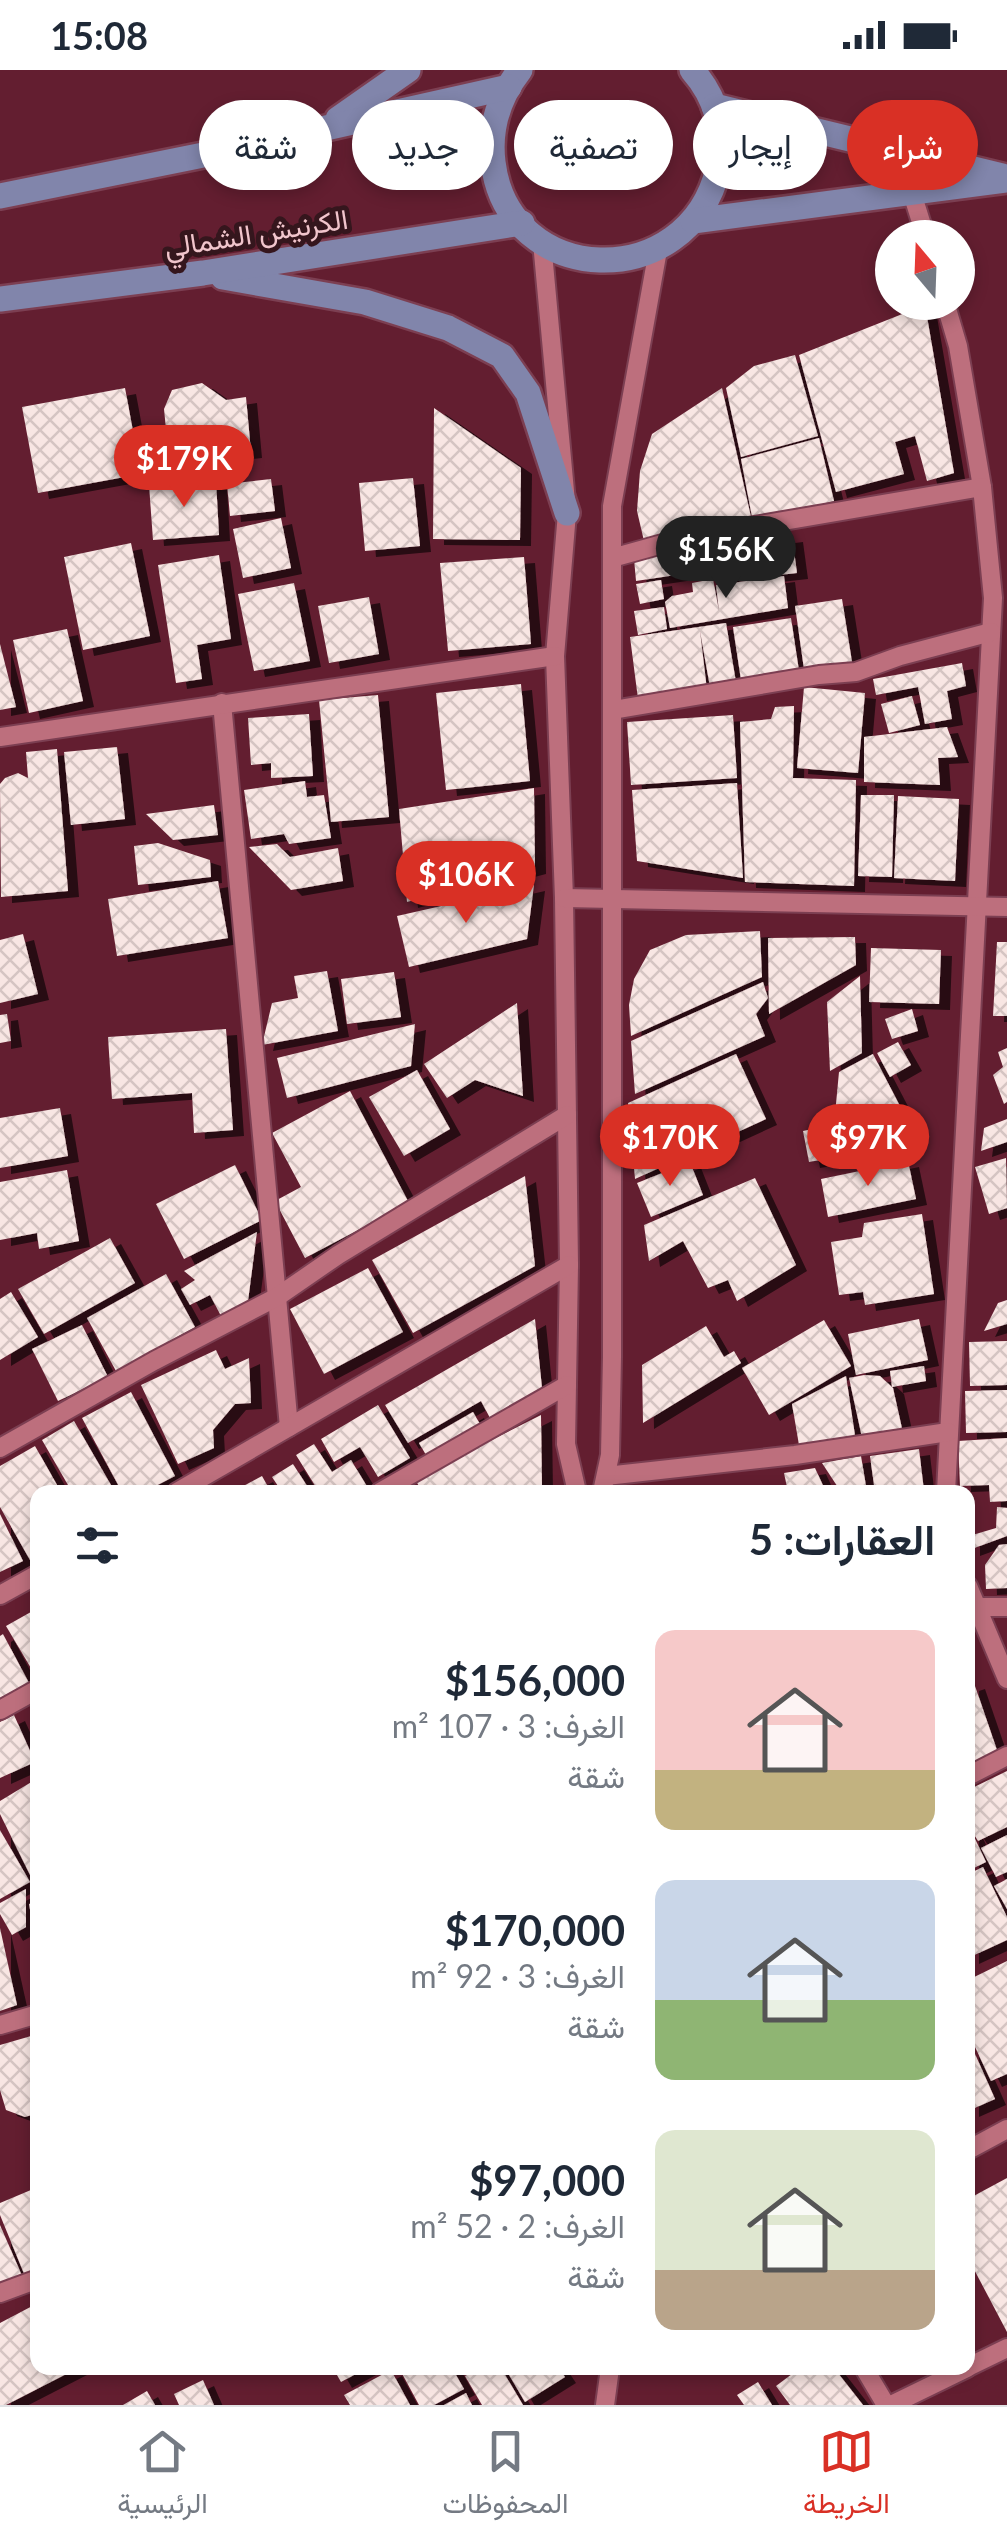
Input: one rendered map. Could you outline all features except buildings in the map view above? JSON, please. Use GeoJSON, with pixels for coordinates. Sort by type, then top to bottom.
{"type":"FeatureCollection","features":[{"type":"Feature","properties":{"kind":"main road"},"geometry":{"type":"LineString","coordinates":[[332,123],[408,70]]}},
{"type":"Feature","properties":{"kind":"main road"},"geometry":{"type":"LineString","coordinates":[[692,70],[705,84],[712,100]]}},
{"type":"Feature","properties":{"kind":"main road"},"geometry":{"type":"LineString","coordinates":[[332,125],[514,78]]}},
{"type":"Feature","properties":{"kind":"main road"},"geometry":{"type":"LineString","coordinates":[[514,78],[499,104],[490,139],[495,179],[513,215],[542,242],[579,258],[619,261],[658,250],[693,221],[714,190]]}},
{"type":"Feature","properties":{"kind":"main road"},"geometry":{"type":"LineString","coordinates":[[827,134],[1007,179]]}},
{"type":"Feature","properties":{"kind":"main road"},"geometry":{"type":"LineString","coordinates":[[0,196],[199,156]]}},
{"type":"Feature","properties":{"kind":"main road"},"geometry":{"type":"LineString","coordinates":[[693,221],[1007,179]]}},
{"type":"Feature","properties":{"kind":"main road","name":"الكرنيش الشمالي"},"geometry":{"type":"LineString","coordinates":[[0,299],[203,273],[522,223]]}},
{"type":"Feature","properties":{"kind":"main road"},"geometry":{"type":"LineString","coordinates":[[203,273],[365,302],[448,328],[502,356],[528,394],[567,512]]}},
{"type":"Feature","properties":{"kind":"street"},"geometry":{"type":"LineString","coordinates":[[912,193],[920,220]]}},
{"type":"Feature","properties":{"kind":"street"},"geometry":{"type":"LineString","coordinates":[[542,242],[567,512],[556,656],[569,1264],[566,1444],[575,1485]]}},
{"type":"Feature","properties":{"kind":"street"},"geometry":{"type":"LineString","coordinates":[[658,250],[612,506],[612,1376],[610,1455],[604,1484],[948,1432]]}},
{"type":"Feature","properties":{"kind":"street"},"geometry":{"type":"LineString","coordinates":[[946,1485],[991,632],[1000,598],[950,320]]}},
{"type":"Feature","properties":{"kind":"street"},"geometry":{"type":"LineString","coordinates":[[612,558],[684,538],[982,488]]}},
{"type":"Feature","properties":{"kind":"street"},"geometry":{"type":"LineString","coordinates":[[613,710],[856,672],[991,632]]}},
{"type":"Feature","properties":{"kind":"street"},"geometry":{"type":"LineString","coordinates":[[0,737],[556,656]]}},
{"type":"Feature","properties":{"kind":"street"},"geometry":{"type":"LineString","coordinates":[[222,703],[289,1428]]}},
{"type":"Feature","properties":{"kind":"street"},"geometry":{"type":"LineString","coordinates":[[564,898],[1007,907]]}},
{"type":"Feature","properties":{"kind":"street"},"geometry":{"type":"LineString","coordinates":[[0,1448],[154,1360],[277,1297],[338,1255],[567,1115]]}},
{"type":"Feature","properties":{"kind":"street"},"geometry":{"type":"LineString","coordinates":[[189,1485],[569,1264]]}},
{"type":"Feature","properties":{"kind":"street"},"geometry":{"type":"LineString","coordinates":[[392,1485],[567,1385]]}},
{"type":"Feature","properties":{"kind":"street"},"geometry":{"type":"LineString","coordinates":[[0,1596],[30,1579]]}},
{"type":"Feature","properties":{"kind":"street"},"geometry":{"type":"LineString","coordinates":[[975,1595],[1007,1606]]}},
{"type":"Feature","properties":{"kind":"street"},"geometry":{"type":"LineString","coordinates":[[975,1604],[1007,1678]]}},
{"type":"Feature","properties":{"kind":"street"},"geometry":{"type":"LineString","coordinates":[[0,1710],[30,1693]]}},
{"type":"Feature","properties":{"kind":"street"},"geometry":{"type":"LineString","coordinates":[[975,1772],[1007,1756]]}},
{"type":"Feature","properties":{"kind":"street"},"geometry":{"type":"LineString","coordinates":[[0,2024],[30,2016]]}},
{"type":"Feature","properties":{"kind":"street"},"geometry":{"type":"LineString","coordinates":[[975,2146],[1007,2128]]}},
{"type":"Feature","properties":{"kind":"street"},"geometry":{"type":"LineString","coordinates":[[0,2294],[30,2283]]}},
{"type":"Feature","properties":{"kind":"street"},"geometry":{"type":"LineString","coordinates":[[975,2363],[1007,2348]]}},
{"type":"Feature","properties":{"kind":"street"},"geometry":{"type":"LineString","coordinates":[[605,2405],[611,2375]]}},
{"type":"Feature","properties":{"kind":"street"},"geometry":{"type":"LineString","coordinates":[[612,2375],[613,2405]]}},
{"type":"Feature","properties":{"kind":"street"},"geometry":{"type":"LineString","coordinates":[[869,2375],[889,2405],[951,2375]]}}]}
